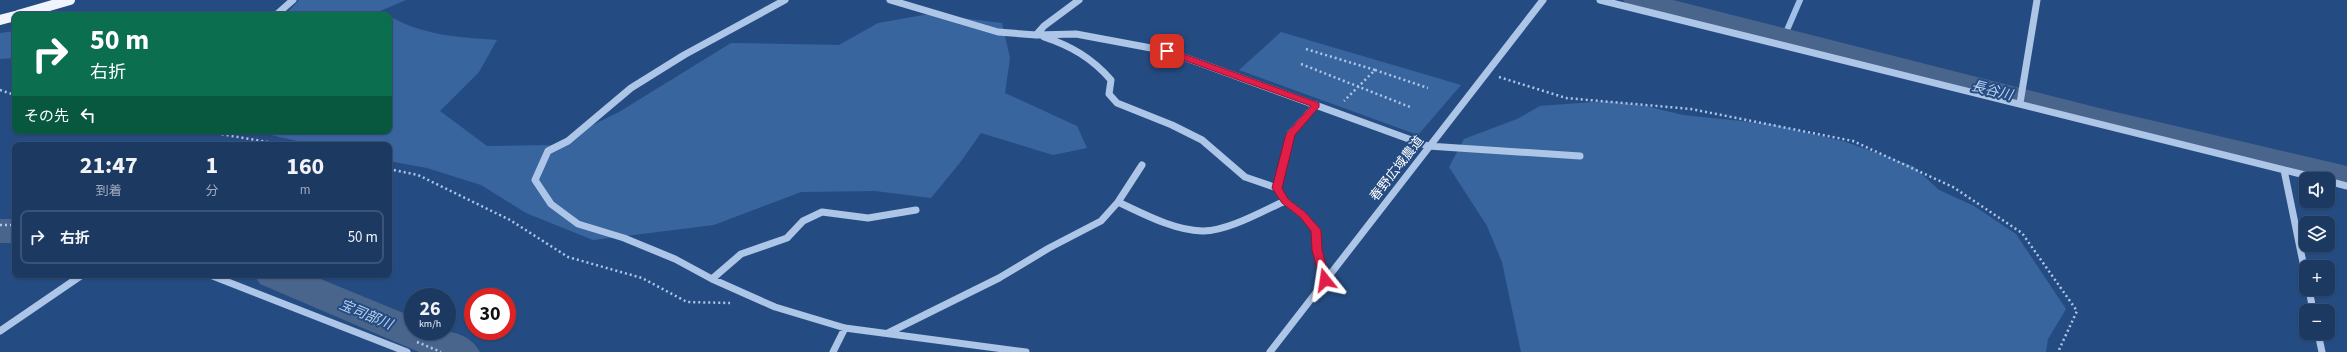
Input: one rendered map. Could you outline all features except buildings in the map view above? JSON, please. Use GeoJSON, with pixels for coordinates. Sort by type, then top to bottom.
{"type":"FeatureCollection","features":[{"type":"Feature","properties":{"kind":"main road"},"geometry":{"type":"LineString","coordinates":[[26,12],[68,0]]}},
{"type":"Feature","properties":{"kind":"main road"},"geometry":{"type":"LineString","coordinates":[[0,20],[12,16]]}},
{"type":"Feature","properties":{"kind":"street"},"geometry":{"type":"LineString","coordinates":[[279,12],[293,0]]}},
{"type":"Feature","properties":{"kind":"street"},"geometry":{"type":"LineString","coordinates":[[785,0],[684,55],[631,88],[568,141],[548,151],[535,180],[551,204],[578,224],[624,238],[675,259],[775,307],[845,328],[1026,352]]}},
{"type":"Feature","properties":{"kind":"street"},"geometry":{"type":"LineString","coordinates":[[890,0],[998,32],[1036,35],[1076,34],[1167,51],[1428,146],[1580,156]]}},
{"type":"Feature","properties":{"kind":"street"},"geometry":{"type":"LineString","coordinates":[[1036,35],[1044,26],[1079,0]]}},
{"type":"Feature","properties":{"kind":"street","name":"春野広域農道"},"geometry":{"type":"LineString","coordinates":[[1270,352],[1428,146],[1543,0]]}},
{"type":"Feature","properties":{"kind":"street"},"geometry":{"type":"LineString","coordinates":[[1600,0],[2020,103],[2299,174]]}},
{"type":"Feature","properties":{"kind":"street"},"geometry":{"type":"LineString","coordinates":[[2020,103],[2037,0]]}},
{"type":"Feature","properties":{"kind":"street"},"geometry":{"type":"LineString","coordinates":[[1036,35],[1060,42],[1098,64],[1111,80],[1109,94],[1117,103],[1172,125],[1202,140],[1245,177],[1277,188],[1285,201],[1303,215],[1316,230],[1317,250],[1325,280]]}},
{"type":"Feature","properties":{"kind":"street"},"geometry":{"type":"LineString","coordinates":[[1277,188],[1290,134],[1316,105]]}},
{"type":"Feature","properties":{"kind":"street"},"geometry":{"type":"LineString","coordinates":[[888,333],[999,278],[1049,248],[1101,221],[1118,202],[1142,166]]}},
{"type":"Feature","properties":{"kind":"street"},"geometry":{"type":"LineString","coordinates":[[2284,170],[2303,260]]}},
{"type":"Feature","properties":{"kind":"street"},"geometry":{"type":"LineString","coordinates":[[2335,183],[2347,186]]}},
{"type":"Feature","properties":{"kind":"street"},"geometry":{"type":"LineString","coordinates":[[1118,202],[1156,220],[1203,231],[1240,220],[1285,201]]}},
{"type":"Feature","properties":{"kind":"street"},"geometry":{"type":"LineString","coordinates":[[712,278],[740,254],[787,238],[803,221],[822,212],[868,218],[916,210]]}},
{"type":"Feature","properties":{"kind":"street"},"geometry":{"type":"LineString","coordinates":[[0,331],[78,278]]}},
{"type":"Feature","properties":{"kind":"street"},"geometry":{"type":"LineString","coordinates":[[218,278],[407,352]]}},
{"type":"Feature","properties":{"kind":"street"},"geometry":{"type":"LineString","coordinates":[[833,352],[845,328]]}},
{"type":"Feature","properties":{"kind":"street"},"geometry":{"type":"LineString","coordinates":[[2319,340],[2322,352]]}},
{"type":"Feature","properties":{"kind":"path"},"geometry":{"type":"LineString","coordinates":[[1306,49],[1428,88]]}},
{"type":"Feature","properties":{"kind":"path"},"geometry":{"type":"LineString","coordinates":[[1301,64],[1357,88],[1410,107]]}},
{"type":"Feature","properties":{"kind":"path"},"geometry":{"type":"LineString","coordinates":[[1334,112],[1375,70]]}},
{"type":"Feature","properties":{"kind":"path"},"geometry":{"type":"LineString","coordinates":[[1486,73],[1566,98],[1691,109],[1853,141],[1953,187],[2022,233],[2077,311],[2058,352]]}},
{"type":"Feature","properties":{"kind":"path"},"geometry":{"type":"LineString","coordinates":[[0,90],[12,94]]}},
{"type":"Feature","properties":{"kind":"path"},"geometry":{"type":"LineString","coordinates":[[220,134],[268,142]]}},
{"type":"Feature","properties":{"kind":"path"},"geometry":{"type":"LineString","coordinates":[[392,169],[418,175],[510,220],[568,257],[642,278],[687,302],[732,303]]}},
{"type":"Feature","properties":{"kind":"path"},"geometry":{"type":"LineString","coordinates":[[0,225],[12,225]]}},
{"type":"Feature","properties":{"kind":"shaded area"},"geometry":{"type":"Polygon","coordinates":[[[299,0],[406,0],[380,11],[382,12],[288,12],[299,0]]]}},
{"type":"Feature","properties":{"kind":"shaded area"},"geometry":{"type":"Polygon","coordinates":[[[929,14],[1002,23],[1010,58],[1005,93],[1077,126],[1087,148],[1053,155],[981,133],[959,164],[931,198],[875,191],[801,192],[714,225],[593,240],[526,213],[481,185],[427,168],[392,162],[392,142],[302,142],[266,134],[392,134],[392,18],[402,23],[428,32],[497,40],[479,72],[440,111],[487,146],[552,145],[619,112],[731,43],[839,45],[878,23],[929,14]]]}},
{"type":"Feature","properties":{"kind":"shaded area"},"geometry":{"type":"Polygon","coordinates":[[[12,31],[12,58],[0,59],[0,33],[12,31]]]}},
{"type":"Feature","properties":{"kind":"shaded area"},"geometry":{"type":"Polygon","coordinates":[[[1281,32],[1461,85],[1418,135],[1239,70],[1281,32]]]}},
{"type":"Feature","properties":{"kind":"shaded area"},"geometry":{"type":"Polygon","coordinates":[[[1606,101],[1646,106],[1683,115],[1771,124],[1846,142],[1913,166],[1939,190],[1974,206],[2016,234],[2066,309],[2048,339],[2046,352],[1521,352],[1502,262],[1487,226],[1449,167],[1464,139],[1517,119],[1540,106],[1606,101]]]}},
{"type":"Feature","properties":{"kind":"waterway","name":"長谷川"},"geometry":{"type":"LineString","coordinates":[[1638,0],[2100,118],[2347,177]]}},
{"type":"Feature","properties":{"kind":"waterway"},"geometry":{"type":"LineString","coordinates":[[1784,37],[1800,0]]}},
{"type":"Feature","properties":{"kind":"waterway","name":"宝司部川"},"geometry":{"type":"LineString","coordinates":[[0,231],[12,231]]}},
{"type":"Feature","properties":{"kind":"waterway","name":"宝司部川"},"geometry":{"type":"LineString","coordinates":[[281,278],[459,352]]}},
{"type":"Feature","properties":{"kind":"route"},"geometry":{"type":"LineString","coordinates":[[1167,51],[1316,105],[1290,134],[1277,188],[1285,201],[1303,215],[1316,230],[1317,250],[1325,280]]}}]}
